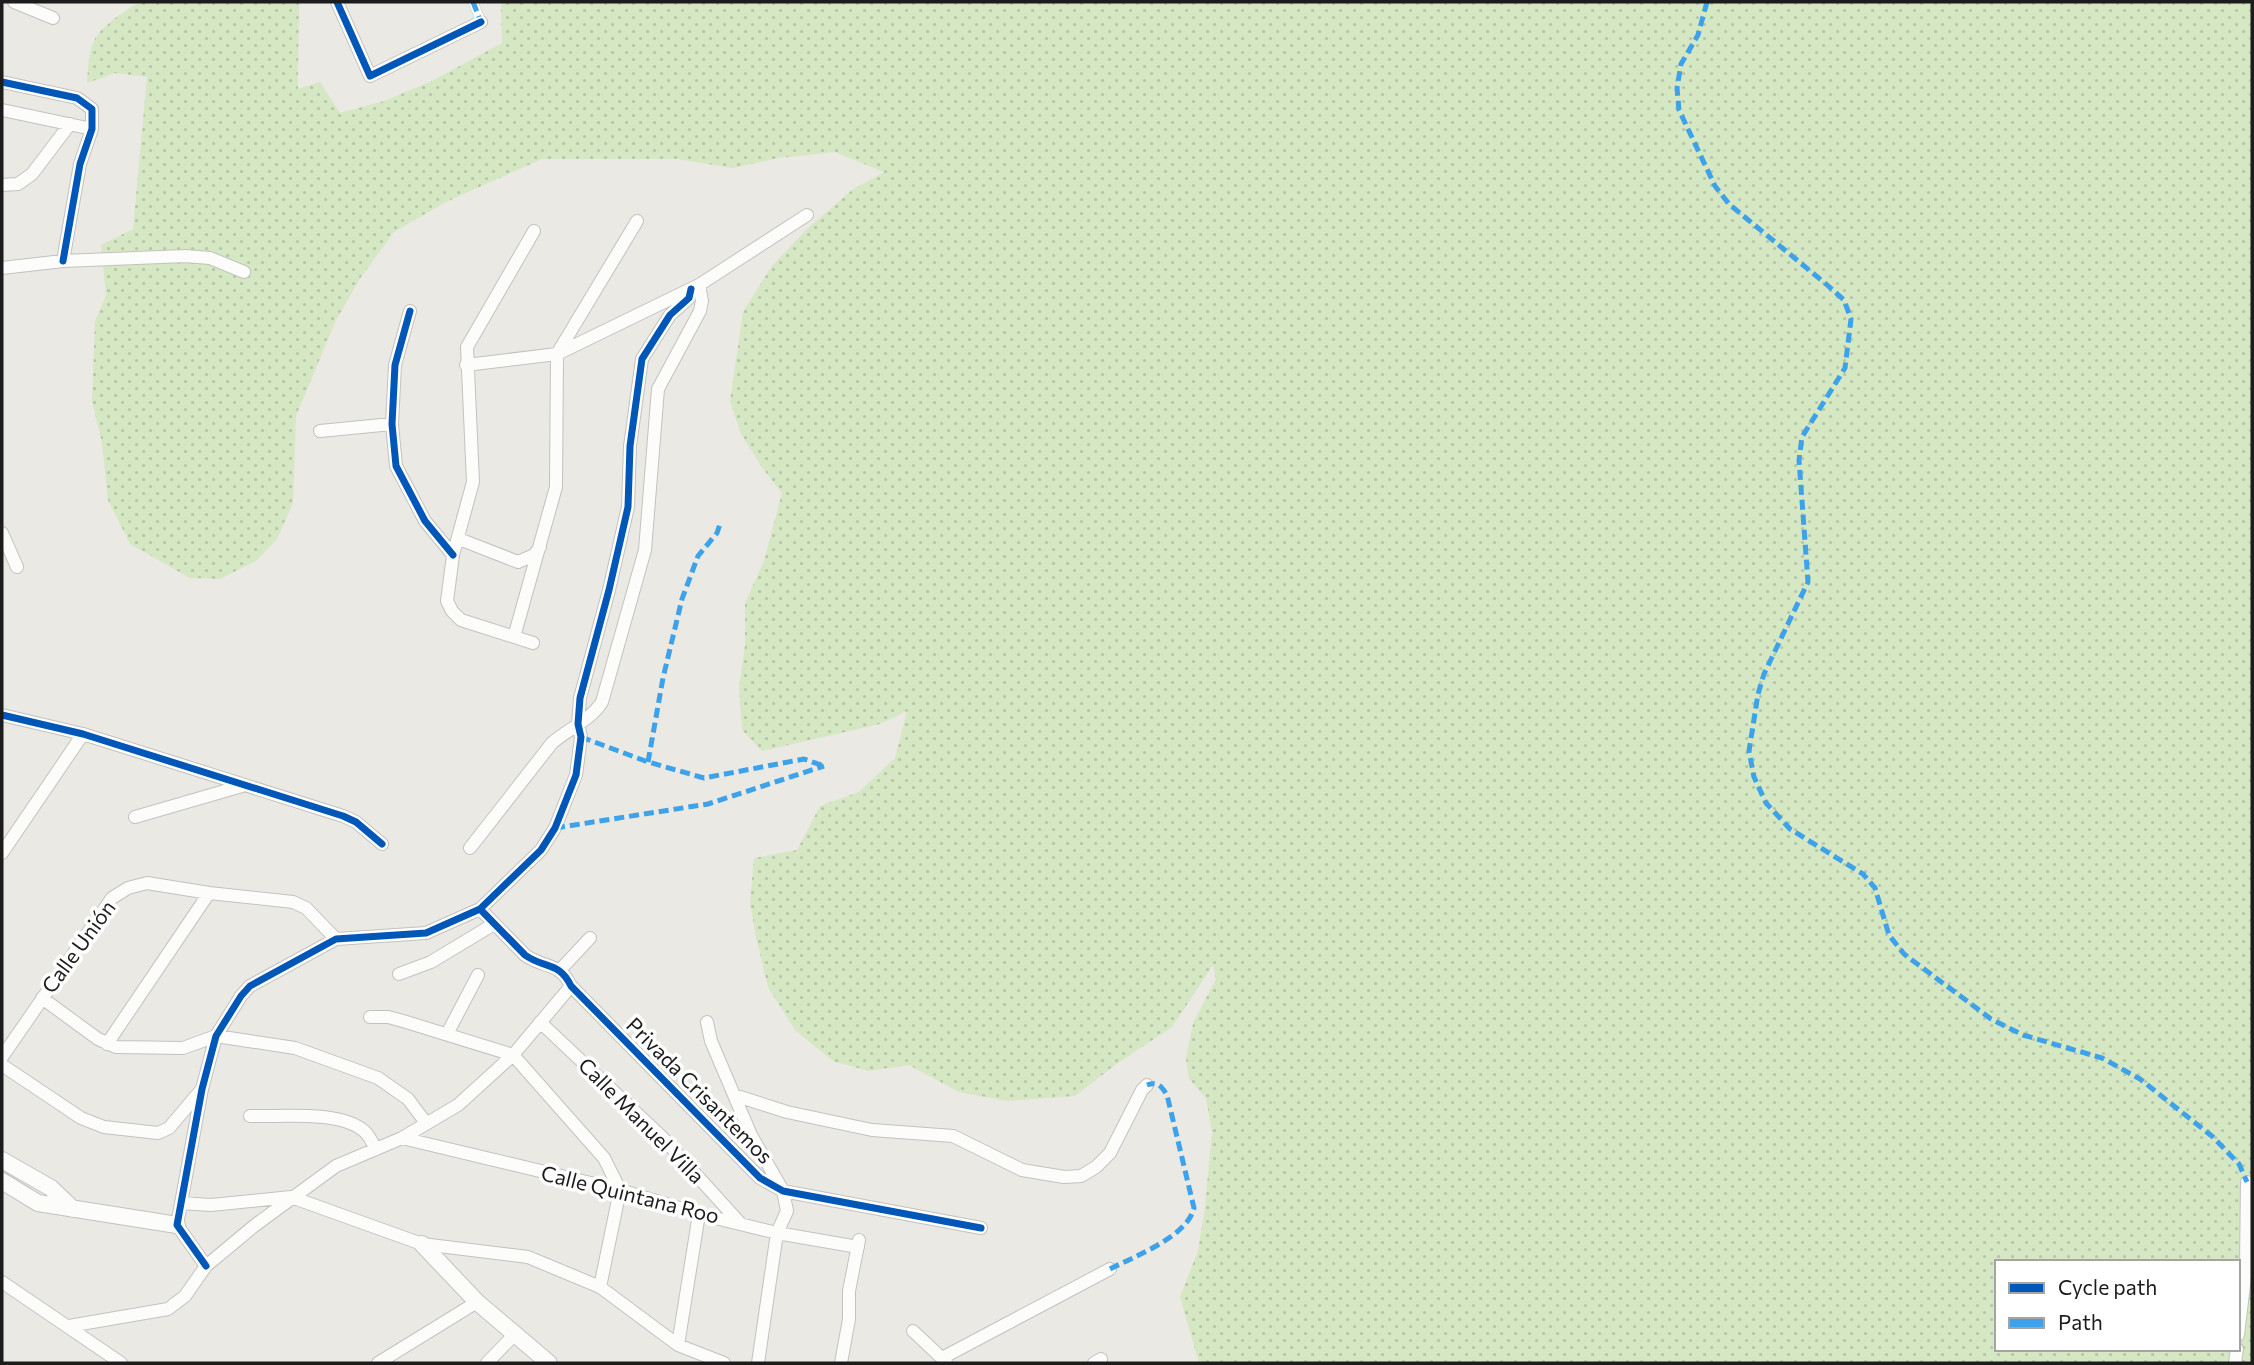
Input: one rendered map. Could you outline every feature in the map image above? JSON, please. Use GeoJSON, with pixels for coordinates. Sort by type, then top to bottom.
{"type":"FeatureCollection","features":[{"type":"Feature","properties":{"kind":"street"},"geometry":{"type":"LineString","coordinates":[[14,2],[53,18]]}},
{"type":"Feature","properties":{"kind":"street"},"geometry":{"type":"LineString","coordinates":[[337,2],[370,76],[481,22],[472,2]]}},
{"type":"Feature","properties":{"kind":"street"},"geometry":{"type":"LineString","coordinates":[[2,82],[77,98],[92,109],[92,130],[80,164],[63,261]]}},
{"type":"Feature","properties":{"kind":"street"},"geometry":{"type":"LineString","coordinates":[[2,110],[92,130]]}},
{"type":"Feature","properties":{"kind":"street"},"geometry":{"type":"LineString","coordinates":[[2,185],[18,184],[32,174],[70,124]]}},
{"type":"Feature","properties":{"kind":"street"},"geometry":{"type":"LineString","coordinates":[[466,365],[557,354],[695,287],[807,215]]}},
{"type":"Feature","properties":{"kind":"street"},"geometry":{"type":"LineString","coordinates":[[514,637],[541,547],[555,487],[557,354],[636,221]]}},
{"type":"Feature","properties":{"kind":"street"},"geometry":{"type":"LineString","coordinates":[[533,643],[461,620],[447,601],[453,555],[473,482],[467,346],[534,231]]}},
{"type":"Feature","properties":{"kind":"street"},"geometry":{"type":"LineString","coordinates":[[2,268],[63,261],[158,257],[210,258],[244,272]]}},
{"type":"Feature","properties":{"kind":"street"},"geometry":{"type":"LineString","coordinates":[[206,1266],[177,1225],[202,1089],[216,1036],[236,1002],[250,986],[336,939],[426,933],[480,909],[541,850],[555,828],[576,775],[580,698],[628,507],[630,446],[642,359],[670,315],[689,298],[695,287]]}},
{"type":"Feature","properties":{"kind":"street"},"geometry":{"type":"LineString","coordinates":[[470,848],[552,743],[595,712],[602,702],[645,550],[658,389],[700,311],[702,301],[695,287]]}},
{"type":"Feature","properties":{"kind":"street"},"geometry":{"type":"LineString","coordinates":[[410,311],[395,365],[392,424],[396,466],[425,521],[453,555]]}},
{"type":"Feature","properties":{"kind":"street"},"geometry":{"type":"LineString","coordinates":[[320,431],[392,424]]}},
{"type":"Feature","properties":{"kind":"street"},"geometry":{"type":"LineString","coordinates":[[2,533],[17,568]]}},
{"type":"Feature","properties":{"kind":"street"},"geometry":{"type":"LineString","coordinates":[[458,539],[518,562],[534,555],[541,547]]}},
{"type":"Feature","properties":{"kind":"street"},"geometry":{"type":"LineString","coordinates":[[609,590],[631,594]]}},
{"type":"Feature","properties":{"kind":"street"},"geometry":{"type":"LineString","coordinates":[[2,715],[83,734],[351,819],[382,844]]}},
{"type":"Feature","properties":{"kind":"street"},"geometry":{"type":"LineString","coordinates":[[2,853],[83,734]]}},
{"type":"Feature","properties":{"kind":"street"},"geometry":{"type":"LineString","coordinates":[[135,817],[242,786]]}},
{"type":"Feature","properties":{"kind":"street","name":"Calle Unión"},"geometry":{"type":"LineString","coordinates":[[2,1057],[112,898],[128,888],[147,883],[300,904],[336,939]]}},
{"type":"Feature","properties":{"kind":"street"},"geometry":{"type":"LineString","coordinates":[[107,1044],[209,893]]}},
{"type":"Feature","properties":{"kind":"street"},"geometry":{"type":"LineString","coordinates":[[69,1326],[168,1309],[185,1296],[206,1266],[291,1197],[336,1166],[402,1139],[458,1105],[513,1055],[571,986],[565,973],[524,955],[480,909]]}},
{"type":"Feature","properties":{"kind":"street"},"geometry":{"type":"LineString","coordinates":[[399,974],[431,962],[494,924]]}},
{"type":"Feature","properties":{"kind":"street"},"geometry":{"type":"LineString","coordinates":[[560,970],[590,938]]}},
{"type":"Feature","properties":{"kind":"street"},"geometry":{"type":"LineString","coordinates":[[447,1034],[478,975]]}},
{"type":"Feature","properties":{"kind":"street","name":"Privada Crisantemos"},"geometry":{"type":"LineString","coordinates":[[571,986],[760,1178],[783,1191],[981,1228]]}},
{"type":"Feature","properties":{"kind":"street"},"geometry":{"type":"LineString","coordinates":[[42,998],[107,1044],[116,1046],[183,1048],[216,1036],[295,1048],[378,1078],[408,1099],[426,1123]]}},
{"type":"Feature","properties":{"kind":"street"},"geometry":{"type":"LineString","coordinates":[[370,1017],[388,1017],[513,1055],[604,1158],[620,1190],[600,1287]]}},
{"type":"Feature","properties":{"kind":"street","name":"Calle Manuel Villa"},"geometry":{"type":"LineString","coordinates":[[540,1022],[662,1138],[739,1222]]}},
{"type":"Feature","properties":{"kind":"street"},"geometry":{"type":"LineString","coordinates":[[707,1022],[711,1041],[751,1135],[783,1191],[787,1211],[777,1233],[758,1363]]}},
{"type":"Feature","properties":{"kind":"street"},"geometry":{"type":"LineString","coordinates":[[2,1065],[80,1118],[104,1127],[158,1133],[169,1128],[202,1089]]}},
{"type":"Feature","properties":{"kind":"street"},"geometry":{"type":"LineString","coordinates":[[734,1095],[787,1112],[872,1130],[953,1136],[1023,1170],[1064,1177],[1080,1175],[1096,1167],[1110,1153],[1147,1085]]}},
{"type":"Feature","properties":{"kind":"street"},"geometry":{"type":"LineString","coordinates":[[250,1116],[333,1118],[364,1131],[376,1149]]}},
{"type":"Feature","properties":{"kind":"street","name":"Calle Quintana Roo"},"geometry":{"type":"LineString","coordinates":[[402,1139],[620,1190],[777,1233],[858,1243],[849,1291],[849,1319],[841,1363]]}},
{"type":"Feature","properties":{"kind":"street"},"geometry":{"type":"LineString","coordinates":[[2,1160],[51,1188],[73,1209]]}},
{"type":"Feature","properties":{"kind":"street"},"geometry":{"type":"LineString","coordinates":[[2,1181],[38,1203],[177,1225]]}},
{"type":"Feature","properties":{"kind":"street"},"geometry":{"type":"LineString","coordinates":[[2240,1318],[2246,1268],[2247,1182]]}},
{"type":"Feature","properties":{"kind":"street"},"geometry":{"type":"LineString","coordinates":[[181,1203],[211,1205],[291,1197],[422,1244],[528,1257],[600,1287],[678,1345],[724,1363]]}},
{"type":"Feature","properties":{"kind":"street","name":"Calle Manuel Villa"},"geometry":{"type":"LineString","coordinates":[[678,1345],[699,1213]]}},
{"type":"Feature","properties":{"kind":"street"},"geometry":{"type":"LineString","coordinates":[[422,1244],[477,1303],[549,1363]]}},
{"type":"Feature","properties":{"kind":"street"},"geometry":{"type":"LineString","coordinates":[[913,1331],[945,1361],[1110,1269]]}},
{"type":"Feature","properties":{"kind":"street"},"geometry":{"type":"LineString","coordinates":[[2,1282],[121,1363]]}},
{"type":"Feature","properties":{"kind":"street"},"geometry":{"type":"LineString","coordinates":[[378,1363],[477,1303]]}},
{"type":"Feature","properties":{"kind":"street"},"geometry":{"type":"LineString","coordinates":[[487,1363],[516,1333]]}},
{"type":"Feature","properties":{"kind":"green space"},"geometry":{"type":"Polygon","coordinates":[[[142,2],[299,2],[298,89],[320,82],[340,113],[384,101],[430,82],[502,43],[501,2],[2252,2],[2252,1363],[1199,1363],[1180,1297],[1198,1251],[1212,1132],[1206,1098],[1189,1079],[1186,1058],[1193,1023],[1216,979],[1213,965],[1172,1027],[1075,1096],[1007,1101],[959,1092],[909,1065],[868,1071],[833,1061],[795,1030],[768,987],[750,902],[754,858],[797,850],[820,806],[859,792],[895,758],[907,711],[880,724],[762,751],[742,730],[739,688],[745,645],[745,603],[764,561],[782,493],[741,434],[730,401],[743,312],[771,267],[808,228],[852,190],[884,172],[835,152],[779,158],[733,168],[677,159],[542,159],[446,202],[394,232],[361,277],[336,320],[296,416],[293,503],[277,539],[256,561],[220,579],[190,578],[130,544],[108,500],[102,443],[92,401],[95,322],[106,295],[101,245],[133,229],[147,77],[115,73],[87,83],[93,44],[98,34],[116,17],[142,2]]]}},
{"type":"Feature","properties":{"kind":"marked path"},"geometry":{"type":"LineString","coordinates":[[473,2],[481,22]]}},
{"type":"Feature","properties":{"kind":"marked path"},"geometry":{"type":"LineString","coordinates":[[1707,2],[1698,35],[1681,64],[1677,88],[1679,110],[1715,186],[1729,204],[1844,300],[1851,319],[1845,368],[1802,437],[1799,460],[1808,582],[1764,674],[1758,694],[1749,751],[1754,777],[1766,803],[1790,829],[1863,874],[1875,888],[1889,935],[1904,954],[1991,1019],[2023,1035],[2102,1058],[2140,1079],[2213,1137],[2239,1164],[2247,1182]]}},
{"type":"Feature","properties":{"kind":"marked path"},"geometry":{"type":"LineString","coordinates":[[648,762],[663,678],[682,599],[698,556],[717,533],[721,521]]}},
{"type":"Feature","properties":{"kind":"marked path"},"geometry":{"type":"LineString","coordinates":[[581,737],[648,762],[704,778],[804,759],[824,766]]}},
{"type":"Feature","properties":{"kind":"marked path"},"geometry":{"type":"LineString","coordinates":[[555,828],[708,804],[824,766]]}},
{"type":"Feature","properties":{"kind":"marked path"},"geometry":{"type":"LineString","coordinates":[[1110,1269],[1171,1237],[1189,1218],[1194,1208],[1167,1095],[1159,1086],[1147,1085]]}},
{"type":"Feature","properties":{"kind":"cycle path"},"geometry":{"type":"LineString","coordinates":[[337,2],[370,76],[481,22]]}},
{"type":"Feature","properties":{"kind":"cycle path"},"geometry":{"type":"LineString","coordinates":[[2,82],[77,98],[92,109],[92,129],[80,164],[63,261]]}},
{"type":"Feature","properties":{"kind":"cycle path"},"geometry":{"type":"LineString","coordinates":[[206,1266],[177,1225],[202,1089],[216,1036],[241,996],[250,986],[336,939],[426,933],[480,909],[541,850],[555,828],[576,775],[581,737],[578,724],[580,698],[628,507],[630,446],[642,359],[670,315],[689,298],[691,289]]}},
{"type":"Feature","properties":{"kind":"cycle path"},"geometry":{"type":"LineString","coordinates":[[410,311],[395,365],[392,424],[396,466],[425,521],[453,555]]}},
{"type":"Feature","properties":{"kind":"cycle path"},"geometry":{"type":"LineString","coordinates":[[2,715],[83,734],[343,816],[356,822],[382,844]]}},
{"type":"Feature","properties":{"kind":"cycle path"},"geometry":{"type":"LineString","coordinates":[[480,909],[525,955],[561,973],[760,1178],[783,1191],[981,1228]]}}]}
